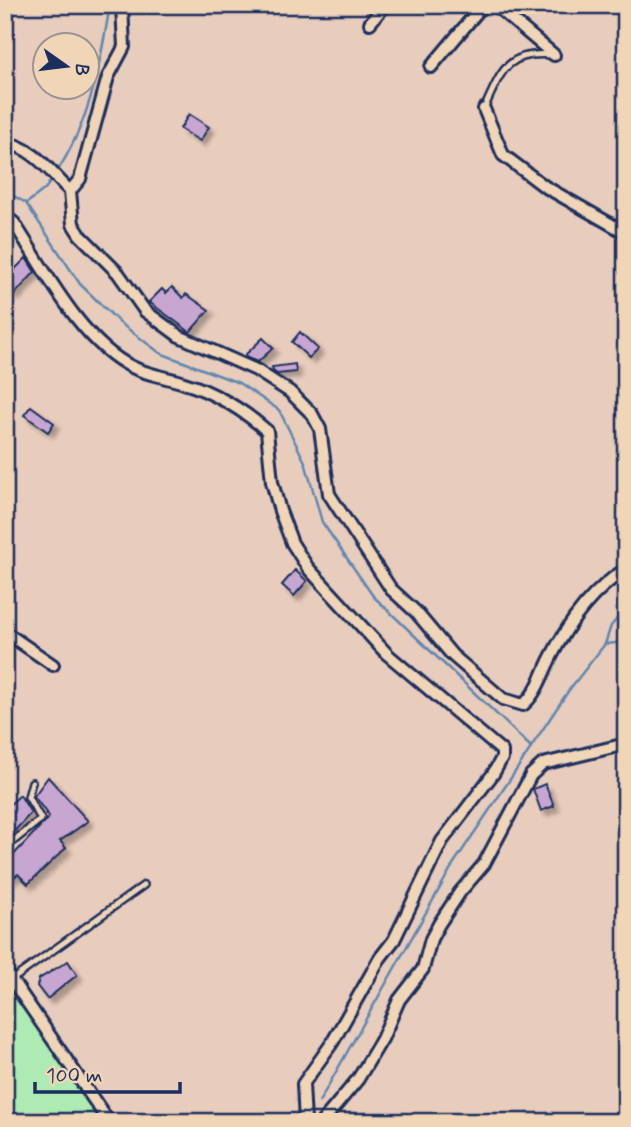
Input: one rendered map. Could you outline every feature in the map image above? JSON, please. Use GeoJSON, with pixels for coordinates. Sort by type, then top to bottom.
{"type":"FeatureCollection","features":[{"type":"Feature","properties":{"kind":"street"},"geometry":{"type":"LineString","coordinates":[[70,191],[80,179],[108,77],[124,47],[122,5]]}},
{"type":"Feature","properties":{"kind":"street"},"geometry":{"type":"LineString","coordinates":[[370,23],[385,5]]}},
{"type":"Feature","properties":{"kind":"street"},"geometry":{"type":"LineString","coordinates":[[431,66],[482,5]]}},
{"type":"Feature","properties":{"kind":"street"},"geometry":{"type":"LineString","coordinates":[[495,5],[554,55]]}},
{"type":"Feature","properties":{"kind":"street"},"geometry":{"type":"LineString","coordinates":[[484,109],[503,155],[544,186],[626,233]]}},
{"type":"Feature","properties":{"kind":"street"},"geometry":{"type":"LineString","coordinates":[[5,143],[14,144],[43,163],[70,191],[73,224],[80,235],[118,273],[145,311],[179,336],[236,360],[278,384],[312,414],[320,429],[329,494],[376,568],[391,589],[416,612],[452,655],[503,699],[516,705],[523,705],[528,701],[576,614],[626,569]]}},
{"type":"Feature","properties":{"kind":"street"},"geometry":{"type":"LineString","coordinates":[[5,216],[14,223],[72,313],[105,348],[133,367],[187,383],[248,415],[267,431],[272,482],[280,511],[292,543],[308,568],[387,654],[502,751],[502,758],[493,774],[442,841],[394,940],[380,958],[332,1043],[303,1084],[306,1122]]}},
{"type":"Feature","properties":{"kind":"street"},"geometry":{"type":"LineString","coordinates":[[5,632],[53,666]]}},
{"type":"Feature","properties":{"kind":"street"},"geometry":{"type":"LineString","coordinates":[[322,1122],[345,1097],[370,1059],[399,1000],[423,969],[431,939],[439,924],[460,892],[484,864],[531,775],[543,764],[626,744]]}},
{"type":"Feature","properties":{"kind":"street"},"geometry":{"type":"LineString","coordinates":[[8,978],[109,1122]]}},
{"type":"Feature","properties":{"kind":"lane"},"geometry":{"type":"LineString","coordinates":[[484,109],[506,67],[517,56],[530,53],[554,55]]}},
{"type":"Feature","properties":{"kind":"lane"},"geometry":{"type":"LineString","coordinates":[[5,849],[41,818],[27,797],[33,782]]}},
{"type":"Feature","properties":{"kind":"lane"},"geometry":{"type":"LineString","coordinates":[[8,978],[144,885]]}},
{"type":"Feature","properties":{"kind":"green space"},"geometry":{"type":"Polygon","coordinates":[[[16,991],[103,1122],[5,1122],[5,1000],[16,991]]]}},
{"type":"Feature","properties":{"kind":"building"},"geometry":{"type":"Polygon","coordinates":[[[189,114],[209,127],[200,141],[180,129],[189,114]]]}},
{"type":"Feature","properties":{"kind":"building"},"geometry":{"type":"Polygon","coordinates":[[[26,258],[35,272],[14,295],[5,287],[5,279],[26,258]]]}},
{"type":"Feature","properties":{"kind":"building"},"geometry":{"type":"Polygon","coordinates":[[[172,287],[183,298],[186,294],[209,310],[190,332],[149,302],[162,289],[166,293],[172,287]]]}},
{"type":"Feature","properties":{"kind":"building"},"geometry":{"type":"Polygon","coordinates":[[[300,332],[318,349],[309,358],[292,342],[300,332]]]}},
{"type":"Feature","properties":{"kind":"building"},"geometry":{"type":"Polygon","coordinates":[[[263,338],[273,348],[258,362],[248,358],[245,355],[263,338]]]}},
{"type":"Feature","properties":{"kind":"building"},"geometry":{"type":"Polygon","coordinates":[[[295,364],[296,372],[277,374],[272,367],[295,364]]]}},
{"type":"Feature","properties":{"kind":"building"},"geometry":{"type":"Polygon","coordinates":[[[31,406],[54,423],[48,432],[24,415],[31,406]]]}},
{"type":"Feature","properties":{"kind":"building"},"geometry":{"type":"Polygon","coordinates":[[[295,570],[307,581],[294,596],[282,585],[295,570]]]}},
{"type":"Feature","properties":{"kind":"building"},"geometry":{"type":"Polygon","coordinates":[[[48,777],[88,821],[60,841],[66,848],[28,884],[18,874],[13,878],[5,876],[10,868],[7,862],[49,817],[34,796],[48,777]]]}},
{"type":"Feature","properties":{"kind":"building"},"geometry":{"type":"Polygon","coordinates":[[[545,784],[554,806],[541,811],[533,789],[545,784]]]}},
{"type":"Feature","properties":{"kind":"building"},"geometry":{"type":"Polygon","coordinates":[[[20,795],[31,813],[9,837],[5,832],[5,809],[20,795]]]}},
{"type":"Feature","properties":{"kind":"building"},"geometry":{"type":"Polygon","coordinates":[[[68,961],[77,975],[47,999],[37,986],[39,979],[68,961]]]}},
{"type":"Feature","properties":{"kind":"waterway"},"geometry":{"type":"LineString","coordinates":[[56,173],[77,134],[92,92],[110,5]]}},
{"type":"Feature","properties":{"kind":"waterway"},"geometry":{"type":"LineString","coordinates":[[27,203],[45,189],[52,179]]}},
{"type":"Feature","properties":{"kind":"waterway"},"geometry":{"type":"LineString","coordinates":[[5,191],[26,203],[80,284],[120,323],[160,353],[239,383],[279,410],[305,462],[322,522],[373,596],[531,747],[569,690],[605,644],[611,626],[626,608]]}},
{"type":"Feature","properties":{"kind":"waterway"},"geometry":{"type":"LineString","coordinates":[[605,644],[626,642]]}},
{"type":"Feature","properties":{"kind":"waterway"},"geometry":{"type":"LineString","coordinates":[[319,1102],[454,863],[531,748]]}}]}
